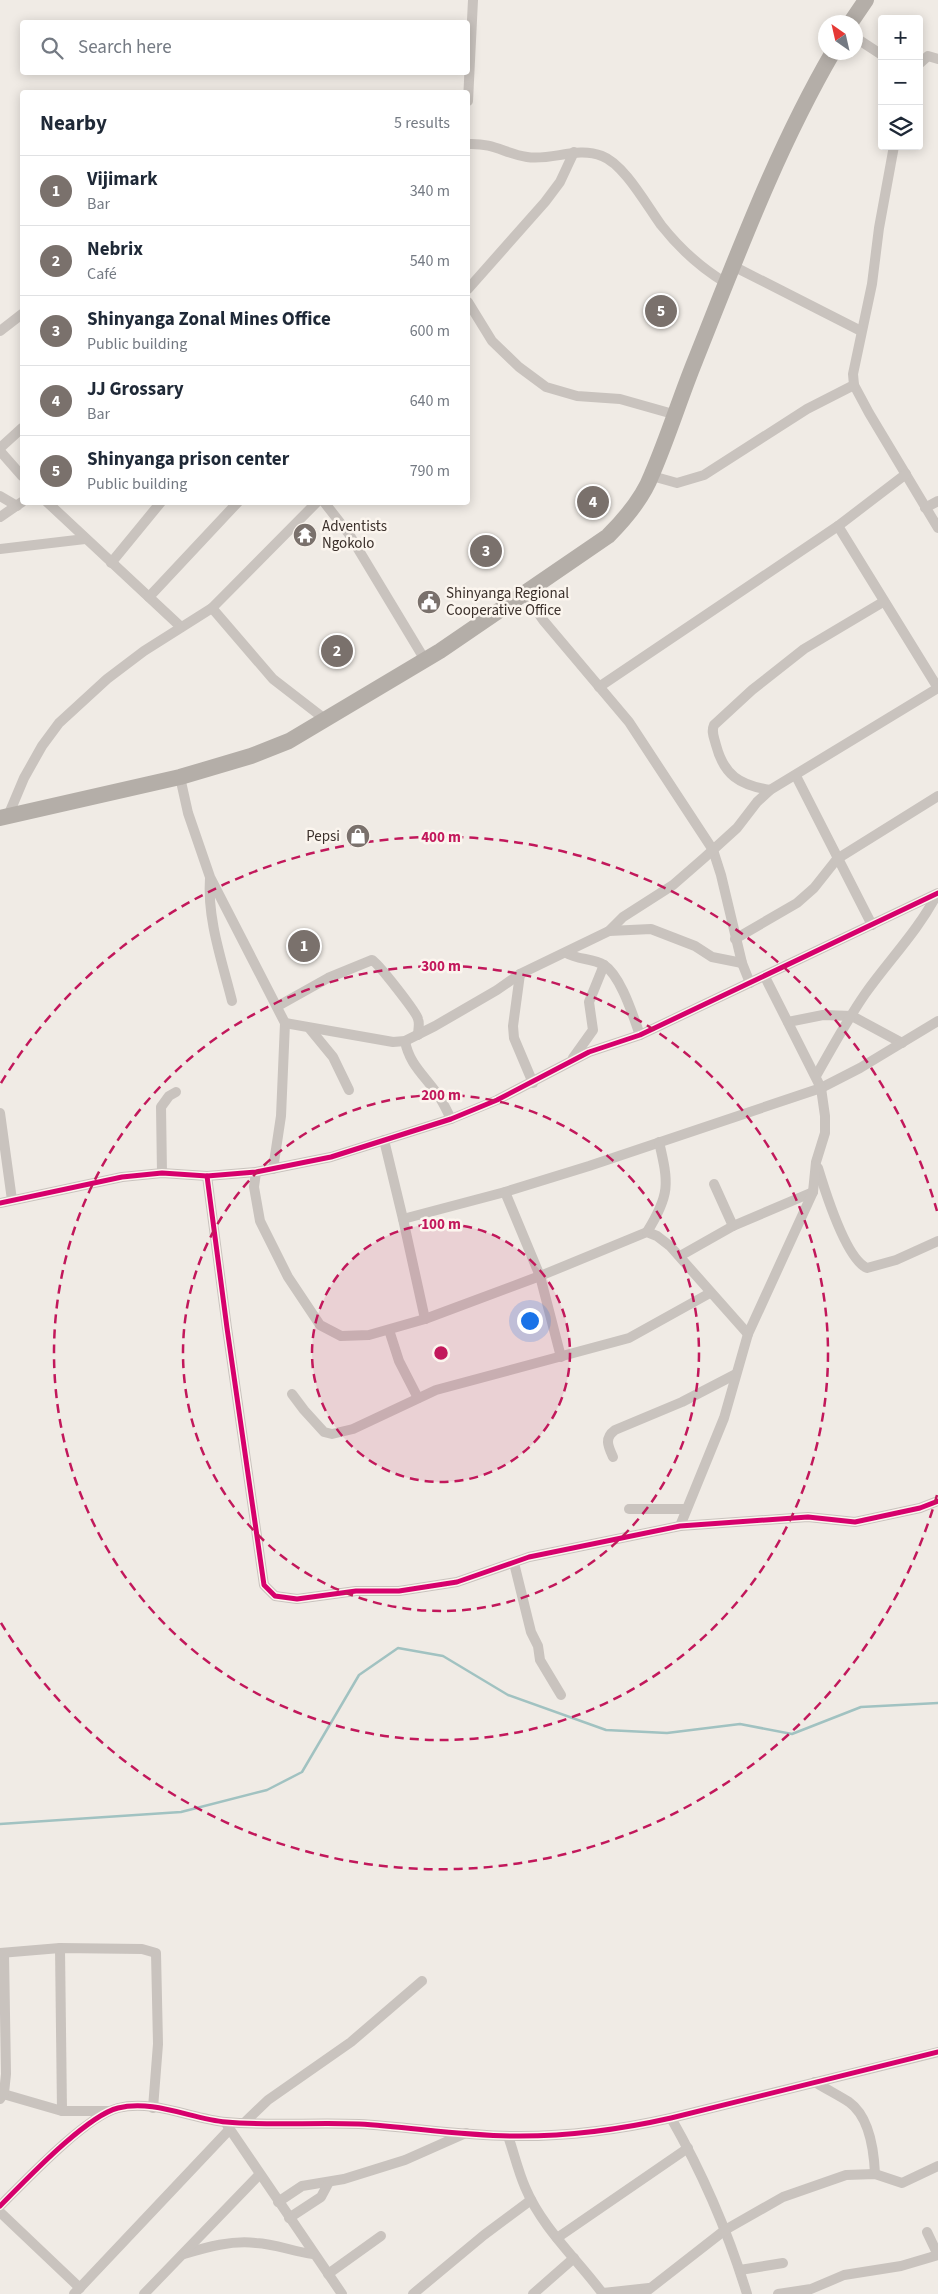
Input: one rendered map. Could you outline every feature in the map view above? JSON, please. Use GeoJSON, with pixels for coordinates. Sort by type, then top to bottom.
{"type":"FeatureCollection","features":[{"type":"Feature","properties":{"kind":"highway"},"geometry":{"type":"LineString","coordinates":[[856,15],[866,0]]}},
{"type":"Feature","properties":{"kind":"highway"},"geometry":{"type":"LineString","coordinates":[[4,817],[180,777],[289,741],[425,660],[608,536],[628,515],[652,476],[673,414],[770,174],[795,119],[828,60]]}},
{"type":"Feature","properties":{"kind":"street"},"geometry":{"type":"LineString","coordinates":[[470,61],[473,0]]}},
{"type":"Feature","properties":{"kind":"street"},"geometry":{"type":"LineString","coordinates":[[863,43],[878,52]]}},
{"type":"Feature","properties":{"kind":"street"},"geometry":{"type":"LineString","coordinates":[[923,60],[928,56],[938,59]]}},
{"type":"Feature","properties":{"kind":"street"},"geometry":{"type":"LineString","coordinates":[[469,75],[469,90]]}},
{"type":"Feature","properties":{"kind":"street"},"geometry":{"type":"LineString","coordinates":[[470,144],[488,145],[526,157],[574,152],[592,154],[609,159],[640,193],[662,226],[691,258],[706,271],[726,283]]}},
{"type":"Feature","properties":{"kind":"street"},"geometry":{"type":"LineString","coordinates":[[893,150],[879,228],[872,284],[854,362],[854,385],[938,528]]}},
{"type":"Feature","properties":{"kind":"street"},"geometry":{"type":"LineString","coordinates":[[470,286],[545,202],[560,182],[574,152]]}},
{"type":"Feature","properties":{"kind":"street"},"geometry":{"type":"LineString","coordinates":[[734,266],[862,331]]}},
{"type":"Feature","properties":{"kind":"street"},"geometry":{"type":"LineString","coordinates":[[470,305],[492,341],[519,367],[546,387],[577,396],[620,399],[673,414]]}},
{"type":"Feature","properties":{"kind":"street"},"geometry":{"type":"LineString","coordinates":[[0,331],[20,316]]}},
{"type":"Feature","properties":{"kind":"street"},"geometry":{"type":"LineString","coordinates":[[652,476],[677,483],[704,475],[807,409],[854,385]]}},
{"type":"Feature","properties":{"kind":"street"},"geometry":{"type":"LineString","coordinates":[[20,430],[0,449],[20,474]]}},
{"type":"Feature","properties":{"kind":"street"},"geometry":{"type":"LineString","coordinates":[[599,687],[838,526],[906,474]]}},
{"type":"Feature","properties":{"kind":"street"},"geometry":{"type":"LineString","coordinates":[[0,496],[20,504]]}},
{"type":"Feature","properties":{"kind":"street"},"geometry":{"type":"LineString","coordinates":[[926,508],[938,501]]}},
{"type":"Feature","properties":{"kind":"street"},"geometry":{"type":"LineString","coordinates":[[0,517],[20,504]]}},
{"type":"Feature","properties":{"kind":"street"},"geometry":{"type":"LineString","coordinates":[[50,505],[181,627]]}},
{"type":"Feature","properties":{"kind":"street"},"geometry":{"type":"LineString","coordinates":[[111,563],[158,505]]}},
{"type":"Feature","properties":{"kind":"street"},"geometry":{"type":"LineString","coordinates":[[149,597],[235,505]]}},
{"type":"Feature","properties":{"kind":"street"},"geometry":{"type":"LineString","coordinates":[[4,817],[42,746],[59,723],[107,679],[144,651],[212,608],[314,505]]}},
{"type":"Feature","properties":{"kind":"street"},"geometry":{"type":"LineString","coordinates":[[326,505],[349,534],[425,660]]}},
{"type":"Feature","properties":{"kind":"street"},"geometry":{"type":"LineString","coordinates":[[609,932],[626,915],[673,885],[713,850],[737,828],[757,802],[770,790],[796,776],[938,688],[883,602],[838,526]]}},
{"type":"Feature","properties":{"kind":"street"},"geometry":{"type":"LineString","coordinates":[[0,549],[85,539]]}},
{"type":"Feature","properties":{"kind":"street"},"geometry":{"type":"LineString","coordinates":[[525,594],[543,620],[638,735],[713,850],[721,875],[735,939],[750,983]]}},
{"type":"Feature","properties":{"kind":"street"},"geometry":{"type":"LineString","coordinates":[[770,790],[746,784],[728,772],[718,752],[712,733],[714,725],[752,690],[804,649],[883,602]]}},
{"type":"Feature","properties":{"kind":"street"},"geometry":{"type":"LineString","coordinates":[[212,608],[273,679],[326,720]]}},
{"type":"Feature","properties":{"kind":"street"},"geometry":{"type":"LineString","coordinates":[[796,776],[872,925]]}},
{"type":"Feature","properties":{"kind":"street"},"geometry":{"type":"LineString","coordinates":[[180,777],[188,813],[210,877],[250,958],[278,1006],[285,1023],[281,1116],[272,1169]]}},
{"type":"Feature","properties":{"kind":"street"},"geometry":{"type":"LineString","coordinates":[[735,939],[797,903],[814,888],[837,859],[938,796]]}},
{"type":"Feature","properties":{"kind":"street"},"geometry":{"type":"LineString","coordinates":[[210,877],[209,897],[214,930],[232,1001]]}},
{"type":"Feature","properties":{"kind":"street"},"geometry":{"type":"LineString","coordinates":[[0,1203],[122,1177],[162,1173],[208,1176],[256,1172],[331,1157],[451,1119],[533,1083],[589,1052],[640,1035],[938,894]]}},
{"type":"Feature","properties":{"kind":"street"},"geometry":{"type":"LineString","coordinates":[[816,1076],[842,1028],[866,993],[924,918],[938,894]]}},
{"type":"Feature","properties":{"kind":"street"},"geometry":{"type":"LineString","coordinates":[[626,915],[648,928],[683,940],[712,957],[742,963]]}},
{"type":"Feature","properties":{"kind":"street"},"geometry":{"type":"LineString","coordinates":[[285,1023],[310,1029],[393,1042],[405,1041],[497,990],[520,974],[566,953],[585,941],[609,932],[648,928]]}},
{"type":"Feature","properties":{"kind":"street"},"geometry":{"type":"LineString","coordinates":[[566,953],[581,960],[604,966],[612,972],[640,1035]]}},
{"type":"Feature","properties":{"kind":"street"},"geometry":{"type":"LineString","coordinates":[[278,1006],[328,978],[370,960],[377,963],[414,1010],[418,1019],[418,1035]]}},
{"type":"Feature","properties":{"kind":"street"},"geometry":{"type":"LineString","coordinates":[[569,1063],[594,1030],[589,1002],[604,966]]}},
{"type":"Feature","properties":{"kind":"street"},"geometry":{"type":"LineString","coordinates":[[520,974],[513,1026],[514,1038],[533,1083]]}},
{"type":"Feature","properties":{"kind":"street"},"geometry":{"type":"LineString","coordinates":[[680,1526],[685,1509],[724,1418],[748,1334],[813,1192],[816,1162],[825,1133],[825,1116],[821,1088],[765,977]]}},
{"type":"Feature","properties":{"kind":"street"},"geometry":{"type":"LineString","coordinates":[[788,1022],[823,1015],[852,1016],[902,1042]]}},
{"type":"Feature","properties":{"kind":"street"},"geometry":{"type":"LineString","coordinates":[[403,1219],[505,1192],[821,1088],[938,1021]]}},
{"type":"Feature","properties":{"kind":"street"},"geometry":{"type":"LineString","coordinates":[[310,1029],[333,1057],[349,1090]]}},
{"type":"Feature","properties":{"kind":"street"},"geometry":{"type":"LineString","coordinates":[[405,1041],[407,1051],[415,1066],[437,1093],[451,1119]]}},
{"type":"Feature","properties":{"kind":"street"},"geometry":{"type":"LineString","coordinates":[[162,1173],[161,1107],[169,1096],[176,1092]]}},
{"type":"Feature","properties":{"kind":"street"},"geometry":{"type":"LineString","coordinates":[[0,1113],[12,1200]]}},
{"type":"Feature","properties":{"kind":"street"},"geometry":{"type":"LineString","coordinates":[[384,1140],[425,1319]]}},
{"type":"Feature","properties":{"kind":"street"},"geometry":{"type":"LineString","coordinates":[[256,1172],[254,1187],[260,1222],[288,1277],[320,1325],[341,1336],[369,1335],[425,1319],[540,1276],[647,1232],[665,1200],[666,1177],[659,1142]]}},
{"type":"Feature","properties":{"kind":"street"},"geometry":{"type":"LineString","coordinates":[[816,1162],[832,1213],[857,1260],[864,1267],[867,1268],[896,1260],[938,1241]]}},
{"type":"Feature","properties":{"kind":"street"},"geometry":{"type":"LineString","coordinates":[[208,1176],[227,1328],[264,1585],[275,1596],[297,1599],[356,1591],[399,1591],[457,1582],[529,1557],[680,1526],[808,1518],[855,1522],[920,1508],[938,1501]]}},
{"type":"Feature","properties":{"kind":"street"},"geometry":{"type":"LineString","coordinates":[[714,1184],[733,1226]]}},
{"type":"Feature","properties":{"kind":"street"},"geometry":{"type":"LineString","coordinates":[[505,1192],[540,1276],[561,1357]]}},
{"type":"Feature","properties":{"kind":"street"},"geometry":{"type":"LineString","coordinates":[[680,1256],[733,1226],[813,1192]]}},
{"type":"Feature","properties":{"kind":"street"},"geometry":{"type":"LineString","coordinates":[[647,1232],[665,1241],[680,1256],[710,1293],[748,1334]]}},
{"type":"Feature","properties":{"kind":"street"},"geometry":{"type":"LineString","coordinates":[[292,1394],[324,1432],[332,1434],[344,1432],[436,1390],[629,1338],[710,1293]]}},
{"type":"Feature","properties":{"kind":"street"},"geometry":{"type":"LineString","coordinates":[[389,1330],[402,1367],[418,1398]]}},
{"type":"Feature","properties":{"kind":"street"},"geometry":{"type":"LineString","coordinates":[[613,1457],[607,1442],[612,1431],[682,1402],[736,1374]]}},
{"type":"Feature","properties":{"kind":"street"},"geometry":{"type":"LineString","coordinates":[[629,1509],[685,1509]]}},
{"type":"Feature","properties":{"kind":"street"},"geometry":{"type":"LineString","coordinates":[[514,1563],[531,1632],[538,1646],[539,1657],[561,1695]]}},
{"type":"Feature","properties":{"kind":"street"},"geometry":{"type":"LineString","coordinates":[[60,1948],[62,2111]]}},
{"type":"Feature","properties":{"kind":"street"},"geometry":{"type":"LineString","coordinates":[[153,2108],[158,2044],[156,1954],[142,1949],[60,1948],[2,1953],[6,2044],[1,2095],[62,2111],[108,2111],[131,2106],[153,2108],[227,2126],[245,2122],[329,2123],[508,2136],[590,2132],[671,2118],[938,2052]]}},
{"type":"Feature","properties":{"kind":"street"},"geometry":{"type":"LineString","coordinates":[[245,2122],[268,2100],[351,2042],[422,1981]]}},
{"type":"Feature","properties":{"kind":"street"},"geometry":{"type":"LineString","coordinates":[[814,2082],[850,2102],[857,2109],[874,2150],[875,2174]]}},
{"type":"Feature","properties":{"kind":"street"},"geometry":{"type":"LineString","coordinates":[[0,2206],[62,2147],[108,2111]]}},
{"type":"Feature","properties":{"kind":"street"},"geometry":{"type":"LineString","coordinates":[[671,2118],[688,2148],[725,2230],[747,2294]]}},
{"type":"Feature","properties":{"kind":"street"},"geometry":{"type":"LineString","coordinates":[[227,2126],[342,2294]]}},
{"type":"Feature","properties":{"kind":"street"},"geometry":{"type":"LineString","coordinates":[[0,2212],[77,2291],[227,2126]]}},
{"type":"Feature","properties":{"kind":"street"},"geometry":{"type":"LineString","coordinates":[[278,2202],[302,2186],[329,2182],[413,2157],[466,2133]]}},
{"type":"Feature","properties":{"kind":"street"},"geometry":{"type":"LineString","coordinates":[[508,2136],[525,2188],[532,2200],[557,2238],[603,2294],[653,2287]]}},
{"type":"Feature","properties":{"kind":"street"},"geometry":{"type":"LineString","coordinates":[[557,2238],[688,2148]]}},
{"type":"Feature","properties":{"kind":"street"},"geometry":{"type":"LineString","coordinates":[[643,2294],[725,2230],[783,2197],[846,2175],[875,2174],[902,2183],[938,2166]]}},
{"type":"Feature","properties":{"kind":"street"},"geometry":{"type":"LineString","coordinates":[[144,2294],[259,2175]]}},
{"type":"Feature","properties":{"kind":"street"},"geometry":{"type":"LineString","coordinates":[[289,2218],[321,2196],[329,2182]]}},
{"type":"Feature","properties":{"kind":"street"},"geometry":{"type":"LineString","coordinates":[[413,2294],[484,2235],[532,2200]]}},
{"type":"Feature","properties":{"kind":"street"},"geometry":{"type":"LineString","coordinates":[[778,2294],[811,2289],[844,2275],[900,2266],[938,2254],[927,2232]]}},
{"type":"Feature","properties":{"kind":"street"},"geometry":{"type":"LineString","coordinates":[[328,2274],[381,2236]]}},
{"type":"Feature","properties":{"kind":"street"},"geometry":{"type":"LineString","coordinates":[[183,2254],[225,2244],[256,2243],[313,2254]]}},
{"type":"Feature","properties":{"kind":"street"},"geometry":{"type":"LineString","coordinates":[[533,2294],[574,2258]]}},
{"type":"Feature","properties":{"kind":"street"},"geometry":{"type":"LineString","coordinates":[[740,2270],[783,2263]]}},
{"type":"Feature","properties":{"kind":"waterway"},"geometry":{"type":"LineString","coordinates":[[0,1824],[181,1812],[267,1790],[302,1772],[359,1675],[398,1648],[443,1656],[508,1695],[606,1730],[667,1733],[740,1724],[792,1734],[861,1707],[938,1703]]}},
{"type":"Feature","properties":{"kind":"cycle path"},"geometry":{"type":"LineString","coordinates":[[0,1203],[122,1177],[162,1173],[207,1176],[256,1172],[331,1157],[451,1119],[497,1100],[589,1052],[640,1035],[938,893]]}},
{"type":"Feature","properties":{"kind":"cycle path"},"geometry":{"type":"LineString","coordinates":[[207,1176],[264,1585],[275,1596],[297,1599],[356,1591],[399,1591],[457,1582],[529,1557],[680,1526],[808,1517],[855,1522],[920,1508],[938,1501]]}},
{"type":"Feature","properties":{"kind":"cycle path"},"geometry":{"type":"LineString","coordinates":[[0,2206],[73,2136],[105,2113],[118,2108],[145,2106],[172,2110],[213,2120],[243,2123],[359,2124],[491,2135],[571,2134],[631,2126],[671,2118],[938,2052]]}},
{"type":"Feature","properties":{"kind":"place","name":"Shinyanga prison center"},"geometry":{"type":"Point","coordinates":[661,311]}},
{"type":"Feature","properties":{"kind":"place","name":"JJ Grossary"},"geometry":{"type":"Point","coordinates":[593,502]}},
{"type":"Feature","properties":{"kind":"place","name":"Adventists Ngokolo"},"geometry":{"type":"Point","coordinates":[305,535]}},
{"type":"Feature","properties":{"kind":"place","name":"Shinyanga Zonal Mines Office"},"geometry":{"type":"Point","coordinates":[486,551]}},
{"type":"Feature","properties":{"kind":"place","name":"Shinyanga Regional Cooperative Office"},"geometry":{"type":"Point","coordinates":[429,602]}},
{"type":"Feature","properties":{"kind":"place","name":"Nebrix"},"geometry":{"type":"Point","coordinates":[337,651]}},
{"type":"Feature","properties":{"kind":"place","name":"Pepsi"},"geometry":{"type":"Point","coordinates":[358,836]}},
{"type":"Feature","properties":{"kind":"place","name":"Vijimark"},"geometry":{"type":"Point","coordinates":[304,946]}}]}
